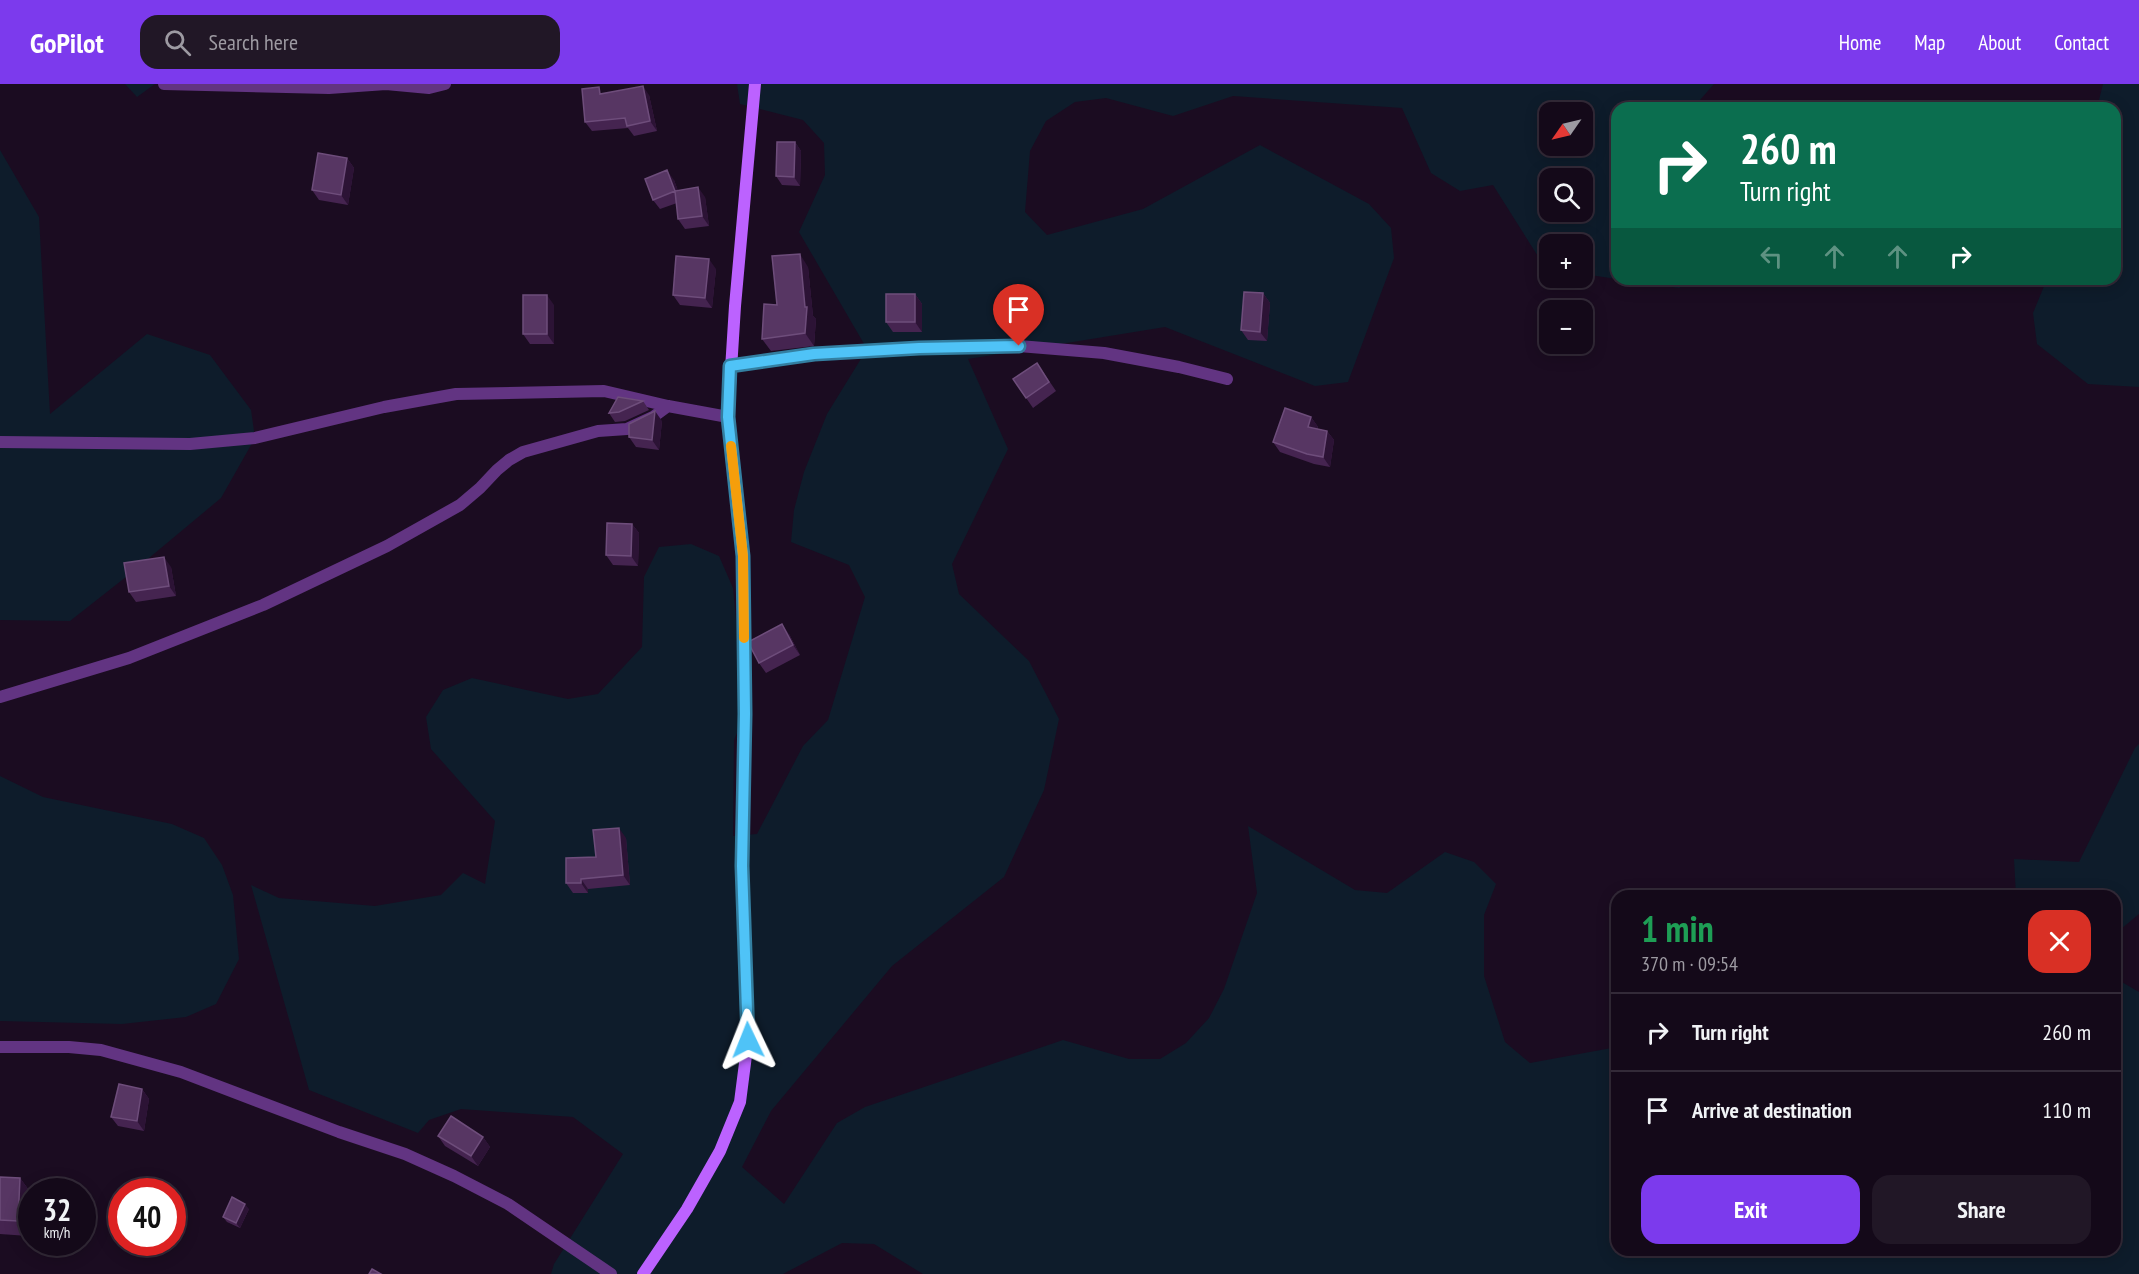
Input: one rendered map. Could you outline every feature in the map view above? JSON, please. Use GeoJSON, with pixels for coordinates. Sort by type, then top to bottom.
{"type":"FeatureCollection","features":[{"type":"Feature","properties":{"kind":"street"},"geometry":{"type":"LineString","coordinates":[[164,84],[329,88],[386,84],[429,88],[445,84]]}},
{"type":"Feature","properties":{"kind":"street"},"geometry":{"type":"LineString","coordinates":[[643,1274],[687,1209],[720,1151],[740,1102],[748,1040],[742,866],[745,714],[743,556],[728,417],[730,366],[755,84]]}},
{"type":"Feature","properties":{"kind":"street"},"geometry":{"type":"LineString","coordinates":[[730,366],[814,354],[919,348],[1019,346],[1104,353],[1179,367],[1227,379]]}},
{"type":"Feature","properties":{"kind":"street"},"geometry":{"type":"LineString","coordinates":[[0,442],[190,444],[244,439],[384,407],[456,394],[604,391],[728,417]]}},
{"type":"Feature","properties":{"kind":"street"},"geometry":{"type":"LineString","coordinates":[[0,697],[129,658],[263,605],[387,546],[460,505],[509,460],[524,453],[598,431],[627,429],[653,417],[668,406]]}},
{"type":"Feature","properties":{"kind":"street"},"geometry":{"type":"LineString","coordinates":[[0,1047],[69,1047],[101,1050],[181,1072],[339,1132],[405,1154],[508,1204],[611,1274]]}},
{"type":"Feature","properties":{"kind":"shaded area"},"geometry":{"type":"Polygon","coordinates":[[[125,84],[155,84],[137,97],[125,84]]]}},
{"type":"Feature","properties":{"kind":"shaded area"},"geometry":{"type":"Polygon","coordinates":[[[737,84],[1714,84],[1700,100],[1702,102],[1611,102],[1611,278],[1593,275],[1593,234],[1539,234],[1539,258],[1493,185],[1460,191],[1431,173],[1402,108],[1233,96],[1173,116],[1106,98],[1075,102],[1046,121],[1030,151],[1025,212],[1047,235],[1143,209],[1260,145],[1369,204],[1391,228],[1394,258],[1348,382],[1315,386],[1165,327],[968,359],[1008,449],[952,564],[959,594],[1029,661],[1059,719],[1044,790],[1004,877],[892,966],[771,1111],[742,1167],[784,1204],[837,1123],[865,1107],[1063,1040],[1129,1059],[1160,1059],[1186,1043],[1209,1018],[1224,989],[1257,893],[1248,826],[1355,890],[1387,893],[1445,852],[1474,862],[1496,884],[1484,915],[1484,976],[1505,1042],[1530,1063],[1611,1048],[1611,1256],[2121,1256],[2121,982],[2139,992],[2139,1274],[923,1274],[874,1244],[842,1243],[783,1274],[551,1274],[554,1264],[623,1154],[573,1117],[461,1109],[429,1120],[418,1133],[309,1090],[251,885],[279,898],[375,906],[441,895],[463,873],[485,884],[495,821],[431,749],[426,717],[443,690],[472,678],[568,699],[598,694],[642,647],[644,577],[659,547],[691,544],[719,556],[733,588],[745,714],[734,740],[733,836],[757,834],[803,746],[828,720],[865,597],[849,565],[791,542],[794,510],[804,472],[827,414],[867,349],[799,232],[825,175],[824,143],[803,120],[740,104],[737,84]]]}},
{"type":"Feature","properties":{"kind":"shaded area"},"geometry":{"type":"Polygon","coordinates":[[[2103,84],[2139,84],[2139,387],[2088,384],[2037,344],[2033,313],[2045,285],[2121,285],[2121,102],[2098,102],[2103,84]]]}},
{"type":"Feature","properties":{"kind":"shaded area"},"geometry":{"type":"Polygon","coordinates":[[[0,150],[39,217],[50,414],[147,334],[210,355],[251,410],[255,438],[221,498],[70,621],[0,620],[0,150]]]}},
{"type":"Feature","properties":{"kind":"shaded area"},"geometry":{"type":"Polygon","coordinates":[[[1658,285],[1684,285],[1679,288],[1658,285]]]}},
{"type":"Feature","properties":{"kind":"shaded area"},"geometry":{"type":"Polygon","coordinates":[[[2139,744],[2139,914],[2121,929],[2121,890],[2016,890],[2014,859],[2079,862],[2139,744]]]}},
{"type":"Feature","properties":{"kind":"shaded area"},"geometry":{"type":"Polygon","coordinates":[[[0,776],[43,797],[172,824],[204,838],[222,865],[233,895],[239,959],[216,1004],[186,1017],[122,1024],[0,1021],[0,776]]]}},
{"type":"Feature","properties":{"kind":"building"},"geometry":{"type":"Polygon","coordinates":[[[643,86],[650,121],[627,126],[625,118],[585,122],[582,89],[599,87],[600,94],[643,86]]]}},
{"type":"Feature","properties":{"kind":"building"},"geometry":{"type":"Polygon","coordinates":[[[777,142],[795,142],[794,177],[776,176],[777,142]]]}},
{"type":"Feature","properties":{"kind":"building"},"geometry":{"type":"Polygon","coordinates":[[[318,153],[347,158],[341,195],[312,190],[318,153]]]}},
{"type":"Feature","properties":{"kind":"building"},"geometry":{"type":"Polygon","coordinates":[[[667,170],[675,191],[653,200],[645,179],[667,170]]]}},
{"type":"Feature","properties":{"kind":"building"},"geometry":{"type":"Polygon","coordinates":[[[698,187],[702,216],[678,219],[675,191],[698,187]]]}},
{"type":"Feature","properties":{"kind":"building"},"geometry":{"type":"Polygon","coordinates":[[[800,254],[805,307],[807,307],[805,333],[762,339],[764,304],[777,305],[772,256],[800,254]]]}},
{"type":"Feature","properties":{"kind":"building"},"geometry":{"type":"Polygon","coordinates":[[[676,256],[709,259],[705,298],[673,295],[676,256]]]}},
{"type":"Feature","properties":{"kind":"building"},"geometry":{"type":"Polygon","coordinates":[[[1244,292],[1263,293],[1260,332],[1241,330],[1244,292]]]}},
{"type":"Feature","properties":{"kind":"building"},"geometry":{"type":"Polygon","coordinates":[[[886,294],[915,294],[915,322],[886,322],[886,294]]]}},
{"type":"Feature","properties":{"kind":"building"},"geometry":{"type":"Polygon","coordinates":[[[523,295],[547,295],[547,334],[523,334],[523,295]]]}},
{"type":"Feature","properties":{"kind":"building"},"geometry":{"type":"Polygon","coordinates":[[[1037,363],[1049,382],[1026,398],[1013,379],[1037,363]]]}},
{"type":"Feature","properties":{"kind":"building"},"geometry":{"type":"Polygon","coordinates":[[[618,397],[643,401],[619,412],[609,413],[618,397]]]}},
{"type":"Feature","properties":{"kind":"building"},"geometry":{"type":"Polygon","coordinates":[[[1285,408],[1311,417],[1308,427],[1327,431],[1323,457],[1273,442],[1285,408]]]}},
{"type":"Feature","properties":{"kind":"building"},"geometry":{"type":"Polygon","coordinates":[[[655,411],[652,440],[629,437],[629,424],[655,411]]]}},
{"type":"Feature","properties":{"kind":"building"},"geometry":{"type":"Polygon","coordinates":[[[607,523],[632,524],[631,556],[606,555],[607,523]]]}},
{"type":"Feature","properties":{"kind":"building"},"geometry":{"type":"Polygon","coordinates":[[[164,557],[169,586],[129,592],[124,563],[164,557]]]}},
{"type":"Feature","properties":{"kind":"building"},"geometry":{"type":"Polygon","coordinates":[[[782,624],[793,645],[759,663],[748,642],[782,624]]]}},
{"type":"Feature","properties":{"kind":"building"},"geometry":{"type":"Polygon","coordinates":[[[619,828],[623,875],[581,879],[581,883],[566,883],[566,858],[596,857],[593,830],[619,828]]]}},
{"type":"Feature","properties":{"kind":"building"},"geometry":{"type":"Polygon","coordinates":[[[119,1084],[142,1089],[137,1121],[111,1117],[119,1084]]]}},
{"type":"Feature","properties":{"kind":"building"},"geometry":{"type":"Polygon","coordinates":[[[451,1116],[483,1137],[471,1156],[438,1136],[451,1116]]]}},
{"type":"Feature","properties":{"kind":"building"},"geometry":{"type":"Polygon","coordinates":[[[0,1177],[20,1178],[18,1178],[18,1221],[0,1220],[0,1177]]]}},
{"type":"Feature","properties":{"kind":"building"},"geometry":{"type":"Polygon","coordinates":[[[232,1197],[245,1204],[236,1223],[223,1217],[232,1197]]]}},
{"type":"Feature","properties":{"kind":"building"},"geometry":{"type":"Polygon","coordinates":[[[372,1269],[381,1274],[369,1274],[372,1269]]]}},
{"type":"Feature","properties":{"kind":"slow traffic"},"geometry":{"type":"LineString","coordinates":[[731,446],[743,556],[744,638]]}},
{"type":"Feature","properties":{"kind":"route"},"geometry":{"type":"LineString","coordinates":[[748,1040],[742,866],[745,714],[743,556],[728,417],[730,366],[814,354],[919,348],[1019,346]]}}]}
